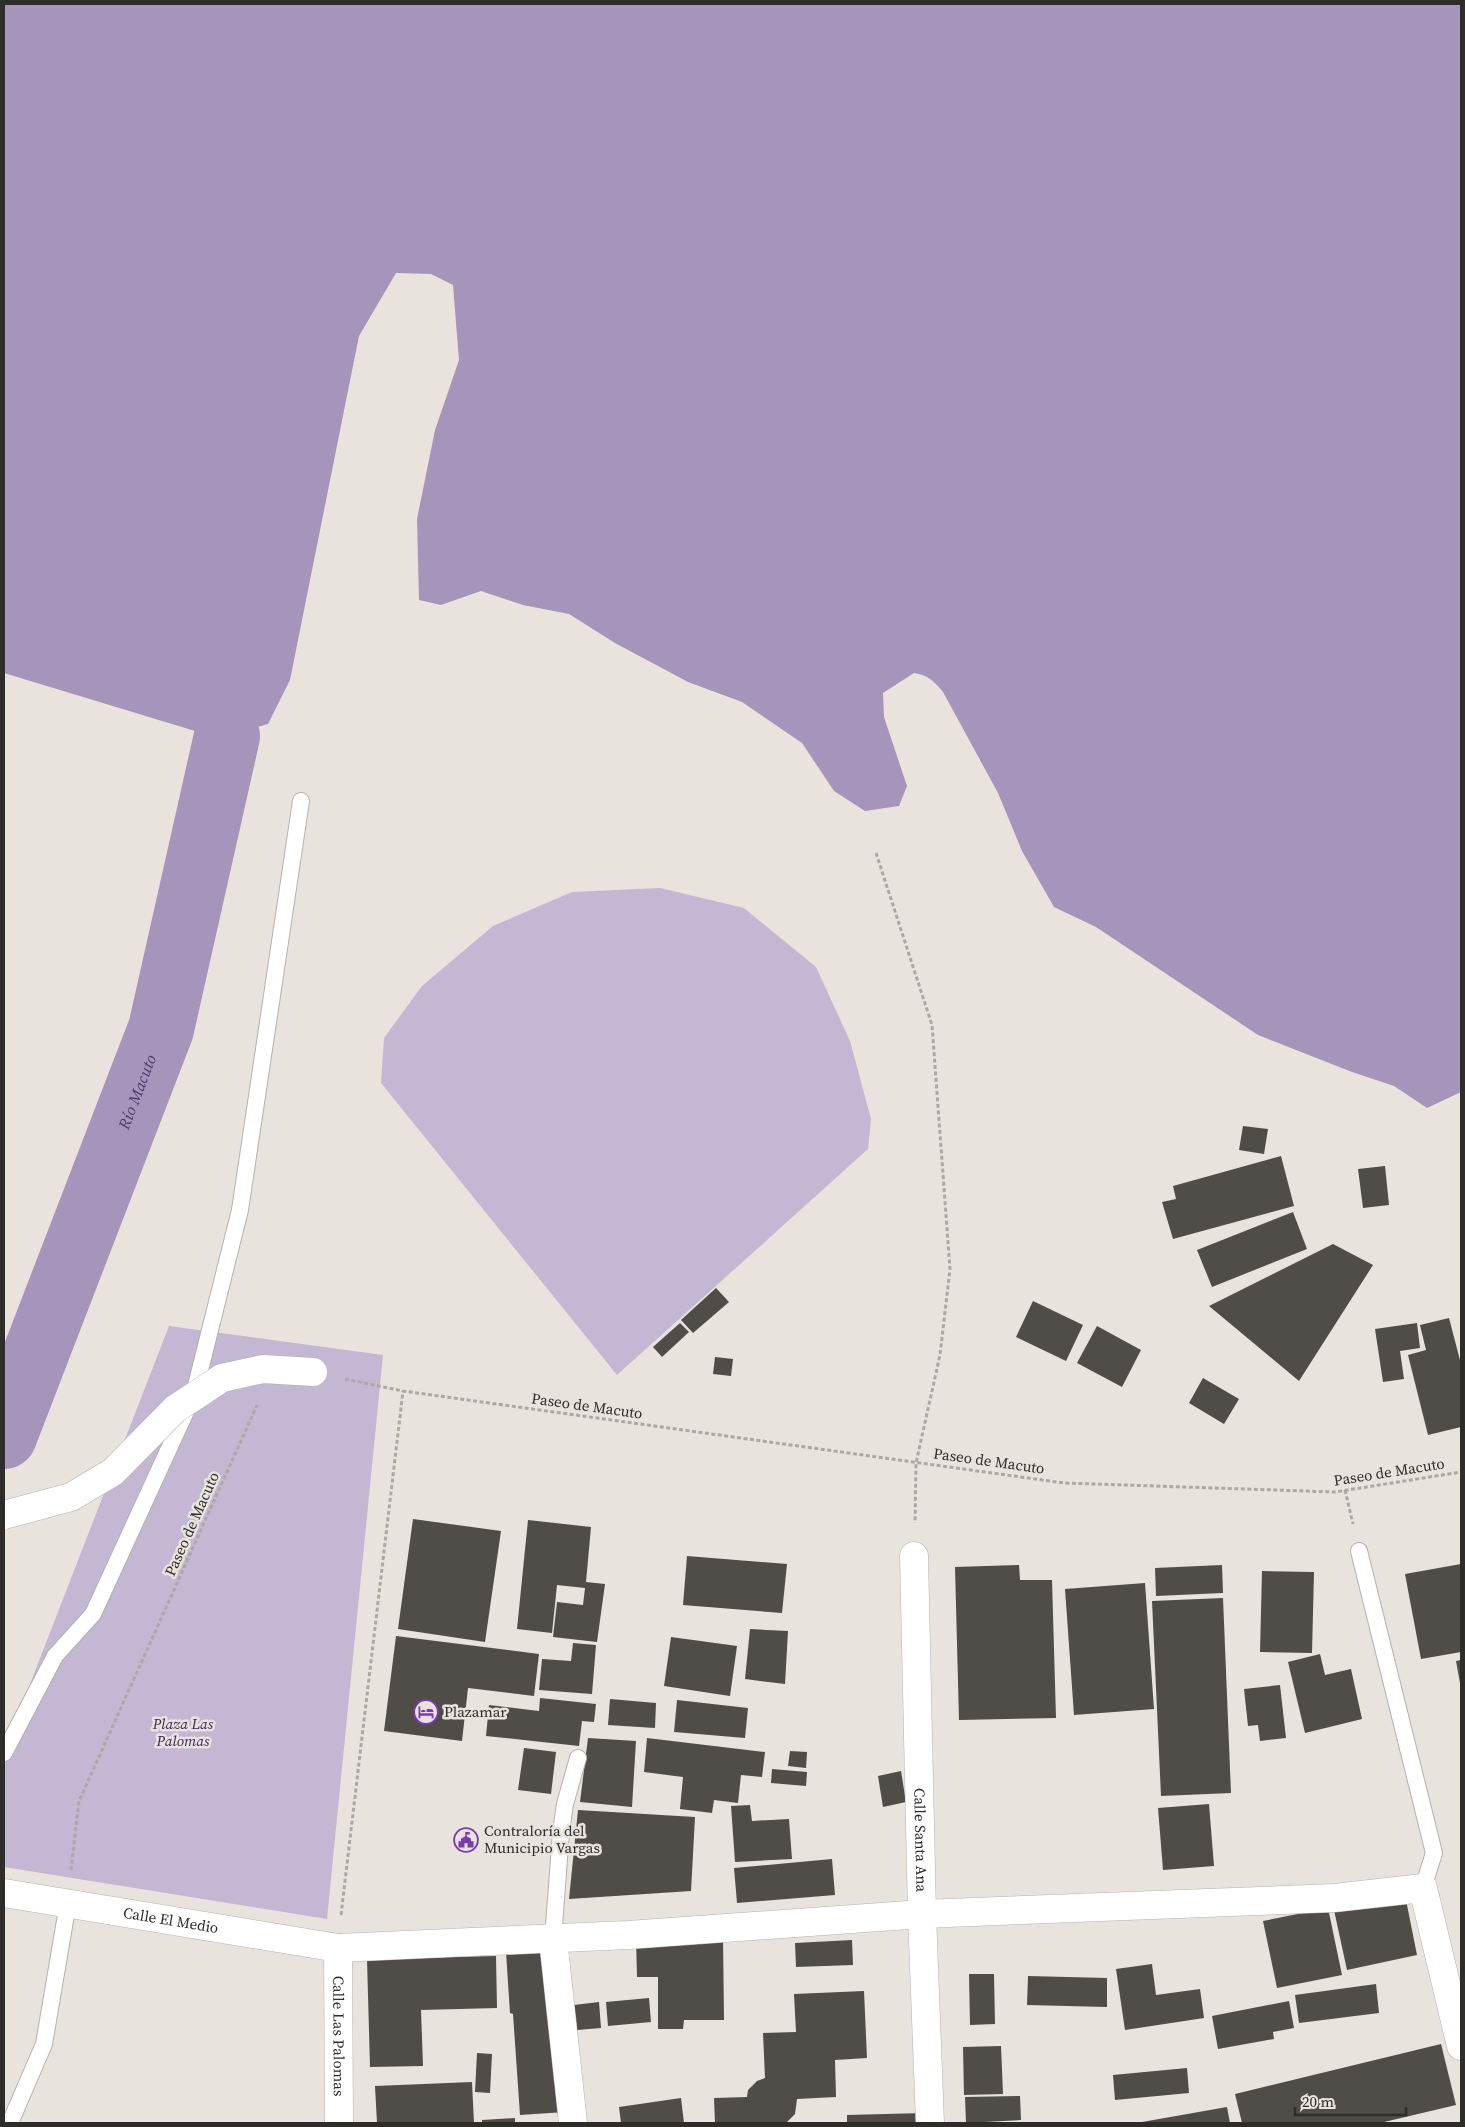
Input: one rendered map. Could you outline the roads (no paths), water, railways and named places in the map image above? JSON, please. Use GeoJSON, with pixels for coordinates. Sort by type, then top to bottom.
{"type":"FeatureCollection","features":[{"type":"Feature","properties":{"kind":"street"},"geometry":{"type":"LineString","coordinates":[[4,1515],[71,1496],[112,1472],[175,1409],[222,1378],[263,1369],[313,1372]]}},
{"type":"Feature","properties":{"kind":"street","name":"Calle Santa Ana"},"geometry":{"type":"LineString","coordinates":[[914,1556],[922,1914],[930,2123]]}},
{"type":"Feature","properties":{"kind":"street"},"geometry":{"type":"LineString","coordinates":[[1423,1888],[1461,2046]]}},
{"type":"Feature","properties":{"kind":"street","name":"Calle El Medio"},"geometry":{"type":"LineString","coordinates":[[4,1892],[338,1948],[553,1939],[922,1914],[1334,1898],[1423,1888]]}},
{"type":"Feature","properties":{"kind":"street"},"geometry":{"type":"LineString","coordinates":[[553,1939],[573,2123]]}},
{"type":"Feature","properties":{"kind":"street","name":"Calle Las Palomas"},"geometry":{"type":"LineString","coordinates":[[338,1948],[338,2123]]}},
{"type":"Feature","properties":{"kind":"lane"},"geometry":{"type":"LineString","coordinates":[[4,1753],[54,1656],[93,1614],[194,1394],[240,1210],[301,801]]}},
{"type":"Feature","properties":{"kind":"lane"},"geometry":{"type":"LineString","coordinates":[[1359,1551],[1434,1853],[1423,1888]]}},
{"type":"Feature","properties":{"kind":"lane"},"geometry":{"type":"LineString","coordinates":[[553,1939],[561,1832],[565,1804],[578,1758]]}},
{"type":"Feature","properties":{"kind":"lane"},"geometry":{"type":"LineString","coordinates":[[10,2123],[44,2044],[68,1903]]}},
{"type":"Feature","properties":{"kind":"waterway","name":"Río Macuto"},"geometry":{"type":"LineString","coordinates":[[4,1436],[161,1029],[227,736]]}},
{"type":"Feature","properties":{"kind":"place","name":"Plazamar"},"geometry":{"type":"Point","coordinates":[426,1712]}},
{"type":"Feature","properties":{"kind":"place","name":"Contraloría del Municipio Vargas"},"geometry":{"type":"Point","coordinates":[466,1840]}},
{"type":"Feature","properties":{"kind":"park label","name":"Plaza Las Palomas"},"geometry":{"type":"Point","coordinates":[183,1732]}}]}
